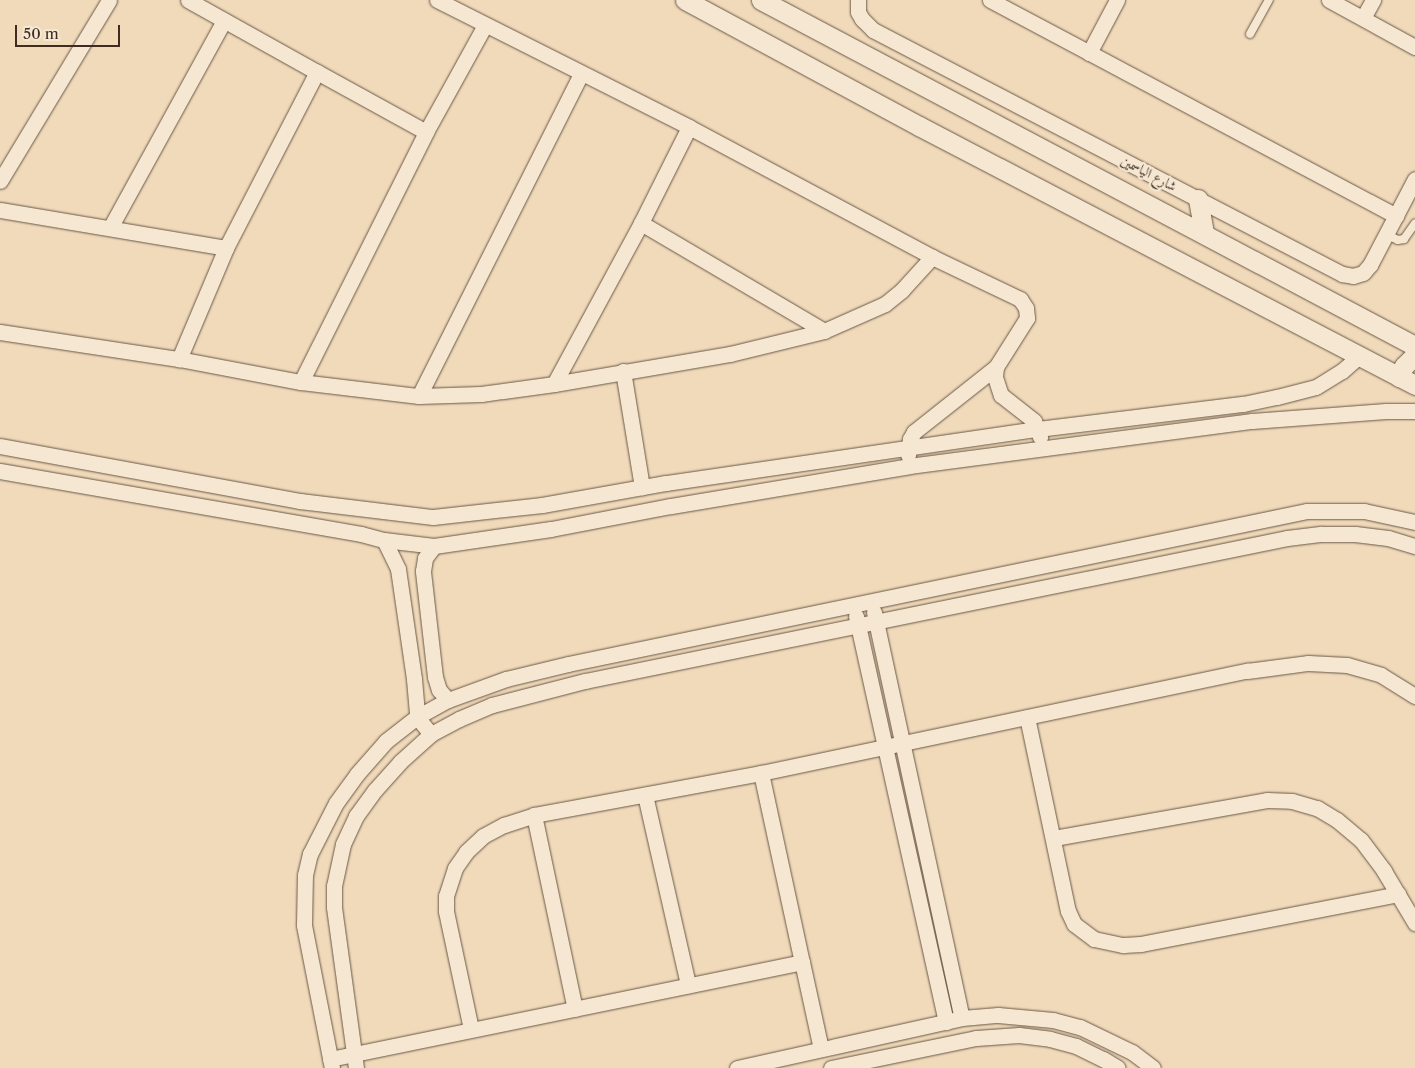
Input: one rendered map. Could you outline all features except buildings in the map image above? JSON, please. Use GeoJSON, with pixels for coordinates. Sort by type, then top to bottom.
{"type":"FeatureCollection","features":[{"type":"Feature","properties":{"kind":"street"},"geometry":{"type":"LineString","coordinates":[[0,181],[108,0]]}},
{"type":"Feature","properties":{"kind":"street"},"geometry":{"type":"LineString","coordinates":[[188,0],[426,132]]}},
{"type":"Feature","properties":{"kind":"street"},"geometry":{"type":"LineString","coordinates":[[437,0],[689,128],[932,256],[1020,298],[1024,303],[1027,318],[996,367],[920,426],[910,439],[908,448],[909,466]]}},
{"type":"Feature","properties":{"kind":"street"},"geometry":{"type":"LineString","coordinates":[[685,0],[919,126],[1407,381]]}},
{"type":"Feature","properties":{"kind":"street"},"geometry":{"type":"LineString","coordinates":[[761,0],[1415,346]]}},
{"type":"Feature","properties":{"kind":"street","name":"شارع الياسمين"},"geometry":{"type":"LineString","coordinates":[[858,0],[858,12],[866,25],[1342,274],[1353,276],[1363,273],[1370,265],[1415,179]]}},
{"type":"Feature","properties":{"kind":"street"},"geometry":{"type":"LineString","coordinates":[[990,0],[1396,216]]}},
{"type":"Feature","properties":{"kind":"street"},"geometry":{"type":"LineString","coordinates":[[1090,53],[1117,0]]}},
{"type":"Feature","properties":{"kind":"street"},"geometry":{"type":"LineString","coordinates":[[1329,0],[1415,47]]}},
{"type":"Feature","properties":{"kind":"street"},"geometry":{"type":"LineString","coordinates":[[1363,18],[1373,0]]}},
{"type":"Feature","properties":{"kind":"street"},"geometry":{"type":"LineString","coordinates":[[110,228],[224,21]]}},
{"type":"Feature","properties":{"kind":"street"},"geometry":{"type":"LineString","coordinates":[[301,382],[426,132],[485,25]]}},
{"type":"Feature","properties":{"kind":"street"},"geometry":{"type":"LineString","coordinates":[[897,72],[909,48]]}},
{"type":"Feature","properties":{"kind":"street"},"geometry":{"type":"LineString","coordinates":[[179,359],[226,248],[317,72]]}},
{"type":"Feature","properties":{"kind":"street"},"geometry":{"type":"LineString","coordinates":[[419,396],[581,74]]}},
{"type":"Feature","properties":{"kind":"street"},"geometry":{"type":"LineString","coordinates":[[554,384],[641,223],[689,128]]}},
{"type":"Feature","properties":{"kind":"street"},"geometry":{"type":"LineString","coordinates":[[1198,199],[1204,233]]}},
{"type":"Feature","properties":{"kind":"street"},"geometry":{"type":"LineString","coordinates":[[0,210],[226,248]]}},
{"type":"Feature","properties":{"kind":"street"},"geometry":{"type":"LineString","coordinates":[[641,223],[824,331]]}},
{"type":"Feature","properties":{"kind":"street"},"geometry":{"type":"LineString","coordinates":[[0,332],[179,359],[301,382],[419,396],[481,394],[554,384],[730,354],[824,331],[885,304],[902,290],[932,256]]}},
{"type":"Feature","properties":{"kind":"street"},"geometry":{"type":"LineString","coordinates":[[1407,381],[1404,366],[1415,355]]}},
{"type":"Feature","properties":{"kind":"street"},"geometry":{"type":"LineString","coordinates":[[0,446],[300,501],[433,517],[542,505],[666,483],[1038,429],[1243,404],[1277,398],[1316,386],[1342,371],[1359,356]]}},
{"type":"Feature","properties":{"kind":"street"},"geometry":{"type":"LineString","coordinates":[[996,367],[995,377],[1001,395],[1034,421],[1038,429],[1042,449]]}},
{"type":"Feature","properties":{"kind":"street"},"geometry":{"type":"LineString","coordinates":[[623,371],[642,487]]}},
{"type":"Feature","properties":{"kind":"street"},"geometry":{"type":"LineString","coordinates":[[0,471],[362,534],[384,540],[434,546],[551,529],[671,506],[909,466],[1252,421],[1386,411],[1415,411]]}},
{"type":"Feature","properties":{"kind":"street"},"geometry":{"type":"LineString","coordinates":[[666,483],[671,506]]}},
{"type":"Feature","properties":{"kind":"street"},"geometry":{"type":"LineString","coordinates":[[802,962],[471,1029],[354,1061],[331,1063],[304,925],[303,900],[306,868],[310,854],[325,824],[352,781],[386,741],[417,717],[448,700],[506,679],[568,664],[694,640],[872,600],[1307,511],[1364,511],[1415,522]]}},
{"type":"Feature","properties":{"kind":"street"},"geometry":{"type":"LineString","coordinates":[[354,1061],[334,907],[337,865],[343,844],[356,816],[365,803],[400,762],[431,734],[459,719],[492,705],[528,694],[876,620],[1287,538],[1322,534],[1355,534],[1388,538],[1415,546]]}},
{"type":"Feature","properties":{"kind":"street"},"geometry":{"type":"LineString","coordinates":[[384,540],[398,569],[414,679],[417,717],[431,734]]}},
{"type":"Feature","properties":{"kind":"street"},"geometry":{"type":"LineString","coordinates":[[434,546],[425,558],[423,570],[435,677],[439,690],[448,700]]}},
{"type":"Feature","properties":{"kind":"street"},"geometry":{"type":"LineString","coordinates":[[1108,552],[1111,574]]}},
{"type":"Feature","properties":{"kind":"street"},"geometry":{"type":"LineString","coordinates":[[872,600],[962,1018]]}},
{"type":"Feature","properties":{"kind":"street"},"geometry":{"type":"LineString","coordinates":[[853,604],[946,1022]]}},
{"type":"Feature","properties":{"kind":"street"},"geometry":{"type":"LineString","coordinates":[[471,1029],[446,911],[449,883],[455,868],[466,852],[483,836],[504,825],[534,815],[760,773],[1247,671],[1308,663],[1347,665],[1381,675],[1415,696]]}},
{"type":"Feature","properties":{"kind":"street"},"geometry":{"type":"LineString","coordinates":[[1027,717],[1068,911],[1074,924],[1094,938],[1123,945],[1141,944],[1398,894]]}},
{"type":"Feature","properties":{"kind":"street"},"geometry":{"type":"LineString","coordinates":[[760,773],[821,1049]]}},
{"type":"Feature","properties":{"kind":"street"},"geometry":{"type":"LineString","coordinates":[[645,795],[688,985]]}},
{"type":"Feature","properties":{"kind":"street"},"geometry":{"type":"LineString","coordinates":[[1054,838],[1267,800],[1292,801],[1316,808],[1337,820],[1361,840],[1398,894],[1415,923]]}},
{"type":"Feature","properties":{"kind":"street"},"geometry":{"type":"LineString","coordinates":[[534,815],[575,1009]]}},
{"type":"Feature","properties":{"kind":"street"},"geometry":{"type":"LineString","coordinates":[[737,1068],[962,1018],[998,1014],[1053,1020],[1080,1027],[1105,1037],[1132,1052],[1152,1068]]}},
{"type":"Feature","properties":{"kind":"street"},"geometry":{"type":"LineString","coordinates":[[831,1068],[976,1038],[1019,1035],[1050,1039],[1076,1046],[1103,1058],[1118,1068]]}},
{"type":"Feature","properties":{"kind":"street"},"geometry":{"type":"LineString","coordinates":[[856,1042],[861,1062]]}},
{"type":"Feature","properties":{"kind":"lane"},"geometry":{"type":"LineString","coordinates":[[1250,34],[1268,0]]}},
{"type":"Feature","properties":{"kind":"lane"},"geometry":{"type":"LineString","coordinates":[[1385,234],[1398,240],[1404,239],[1415,223]]}}]}
